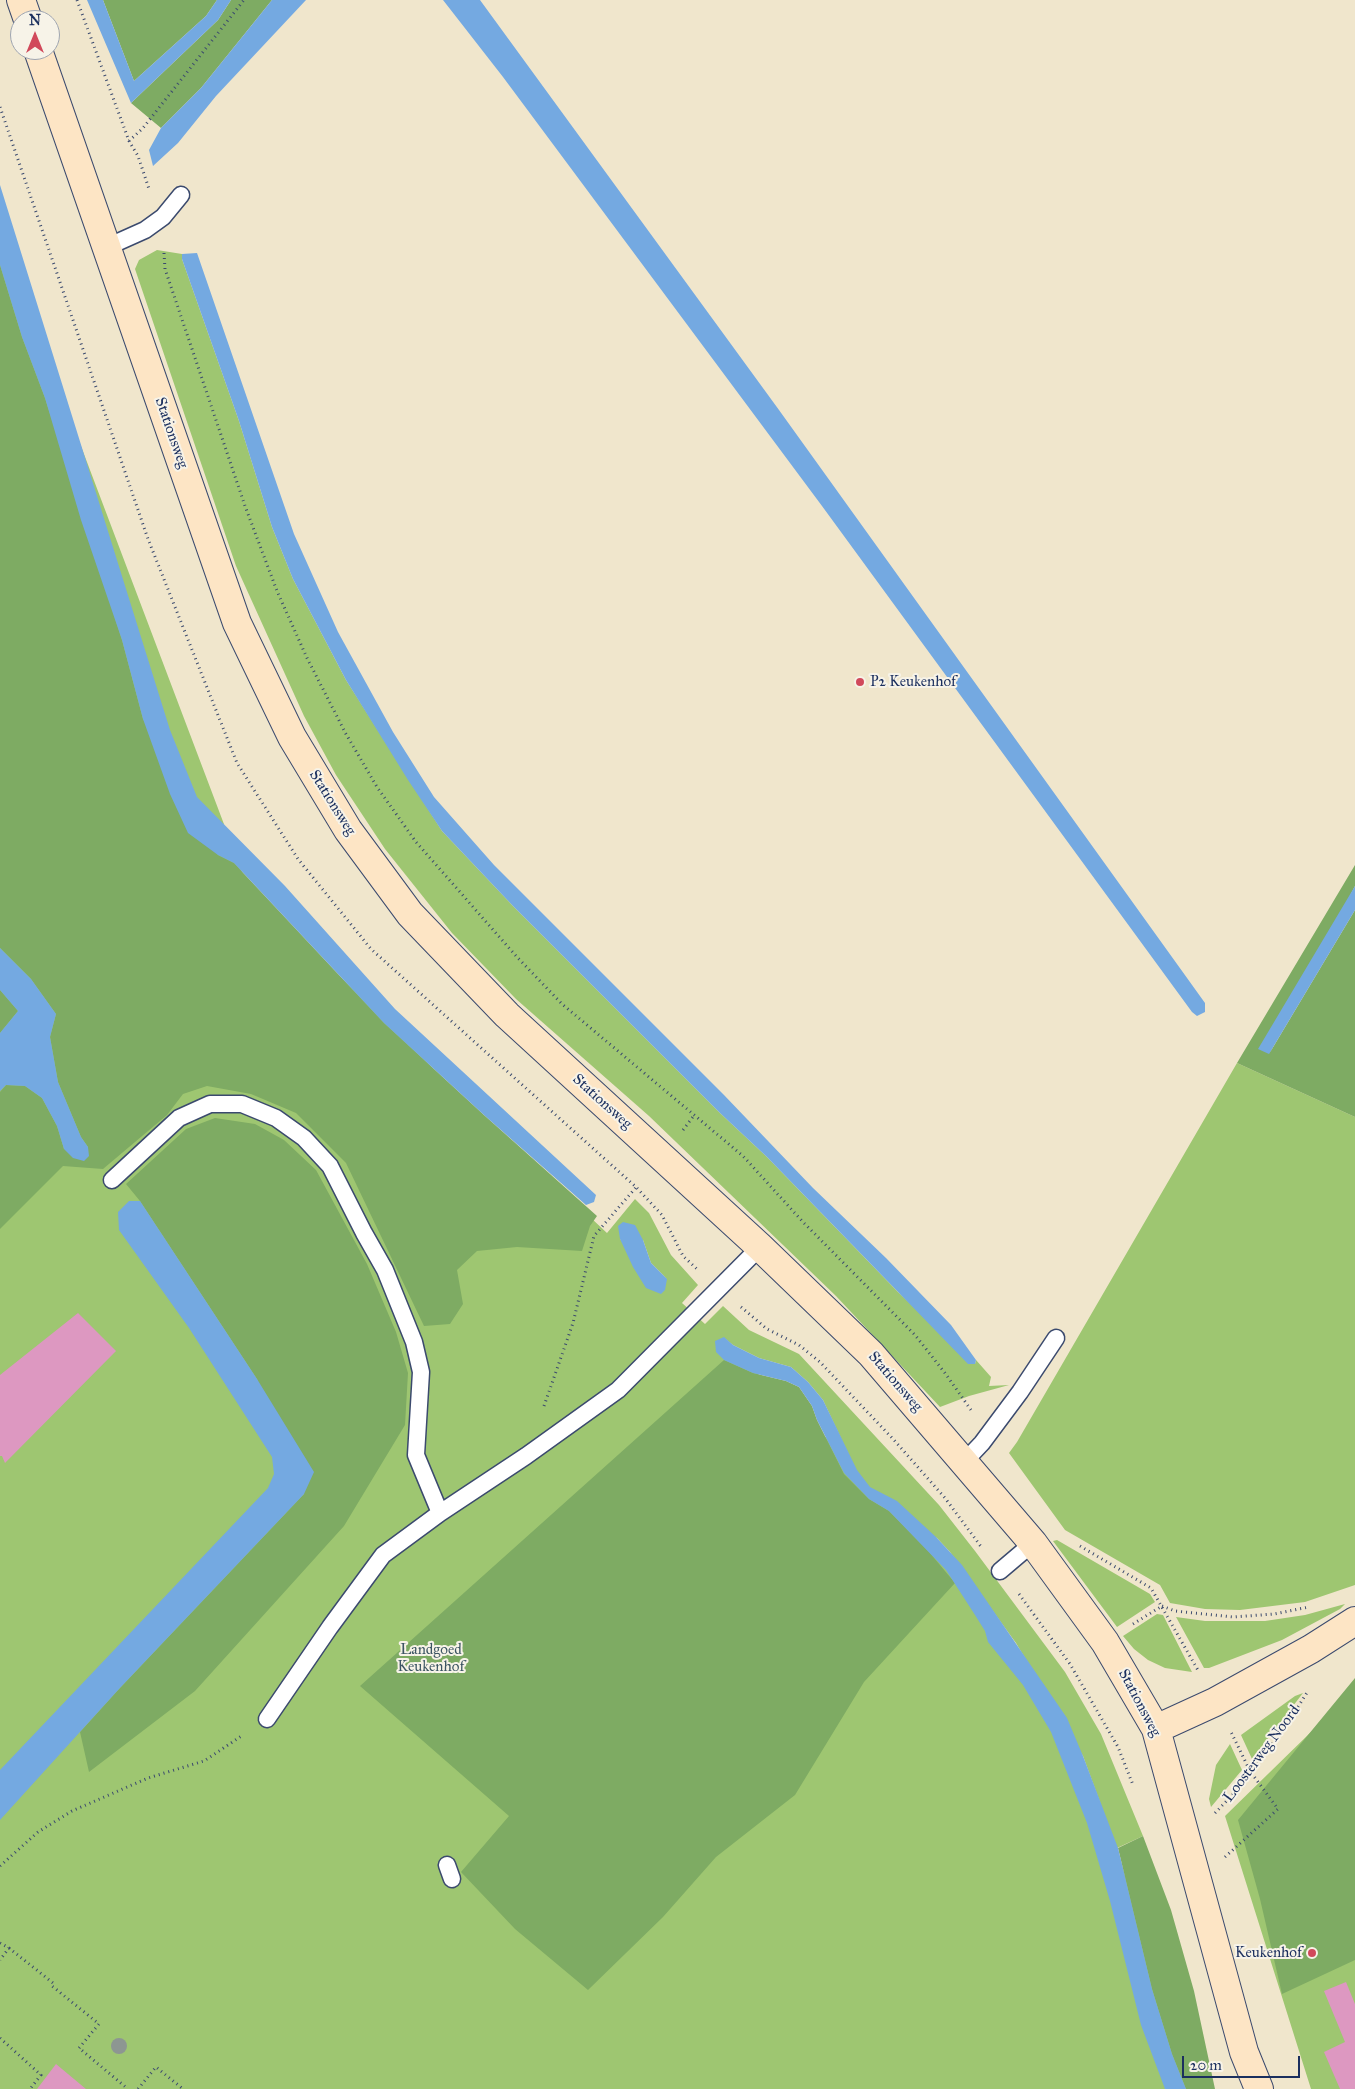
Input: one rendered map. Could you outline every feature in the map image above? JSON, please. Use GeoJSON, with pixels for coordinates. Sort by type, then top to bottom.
{"type":"FeatureCollection","features":[{"type":"Feature","properties":{"kind":"main road","name":"Stationsweg"},"geometry":{"type":"LineString","coordinates":[[41,60],[237,623],[292,737],[338,813],[410,914],[506,1015],[760,1246],[871,1354],[1033,1544],[1105,1642],[1156,1728],[1244,2052],[1259,2089]]}},
{"type":"Feature","properties":{"kind":"main road"},"geometry":{"type":"LineString","coordinates":[[1156,1728],[1216,1702],[1311,1649],[1355,1621]]}},
{"type":"Feature","properties":{"kind":"lane"},"geometry":{"type":"LineString","coordinates":[[106,247],[145,230],[163,217],[181,195]]}},
{"type":"Feature","properties":{"kind":"lane"},"geometry":{"type":"LineString","coordinates":[[112,1180],[179,1118],[210,1104],[242,1104],[276,1118],[304,1138],[330,1166],[364,1234],[385,1270],[414,1342],[421,1372],[416,1455],[440,1513]]}},
{"type":"Feature","properties":{"kind":"lane"},"geometry":{"type":"LineString","coordinates":[[267,1719],[330,1627],[383,1555],[440,1513],[526,1456],[618,1390],[760,1246]]}},
{"type":"Feature","properties":{"kind":"lane"},"geometry":{"type":"LineString","coordinates":[[964,1462],[1020,1392],[1056,1338]]}},
{"type":"Feature","properties":{"kind":"lane"},"geometry":{"type":"LineString","coordinates":[[1000,1571],[1033,1544]]}},
{"type":"Feature","properties":{"kind":"path"},"geometry":{"type":"LineString","coordinates":[[77,0],[129,141],[138,156],[163,241],[165,269],[245,506],[277,591],[346,734],[377,787],[416,842],[517,957],[562,1004],[743,1156],[803,1222],[915,1335],[946,1373],[988,1434]]}},
{"type":"Feature","properties":{"kind":"path"},"geometry":{"type":"LineString","coordinates":[[129,141],[143,128],[244,0]]}},
{"type":"Feature","properties":{"kind":"path"},"geometry":{"type":"LineString","coordinates":[[526,1456],[573,1323],[594,1236],[662,1157],[695,1114]]}},
{"type":"Feature","properties":{"kind":"path"},"geometry":{"type":"LineString","coordinates":[[1076,1544],[1151,1588],[1162,1606],[1174,1612],[1233,1617],[1274,1614],[1317,1606]]}},
{"type":"Feature","properties":{"kind":"path"},"geometry":{"type":"LineString","coordinates":[[1070,1664],[1118,1747]]}},
{"type":"Feature","properties":{"kind":"path","name":"Loosterweg Noord"},"geometry":{"type":"LineString","coordinates":[[1188,1844],[1240,1787],[1250,1771],[1288,1723],[1309,1690]]}},
{"type":"Feature","properties":{"kind":"path"},"geometry":{"type":"LineString","coordinates":[[0,1866],[38,1832],[72,1811],[148,1778],[204,1761],[267,1719]]}},
{"type":"Feature","properties":{"kind":"path"},"geometry":{"type":"LineString","coordinates":[[1222,1859],[1278,1809],[1250,1771]]}},
{"type":"Feature","properties":{"kind":"path"},"geometry":{"type":"LineString","coordinates":[[0,1943],[10,1948],[53,1983],[52,1986],[98,2024],[79,2048],[128,2089]]}},
{"type":"Feature","properties":{"kind":"path"},"geometry":{"type":"LineString","coordinates":[[0,1960],[10,1948]]}},
{"type":"Feature","properties":{"kind":"path"},"geometry":{"type":"LineString","coordinates":[[0,2038],[41,2075],[30,2089]]}},
{"type":"Feature","properties":{"kind":"path"},"geometry":{"type":"LineString","coordinates":[[138,2089],[156,2067],[183,2089]]}},
{"type":"Feature","properties":{"kind":"green space"},"geometry":{"type":"Polygon","coordinates":[[[103,0],[217,0],[206,16],[134,81],[103,0]]]}},
{"type":"Feature","properties":{"kind":"green space"},"geometry":{"type":"Polygon","coordinates":[[[231,0],[272,0],[201,88],[161,128],[131,103],[218,20],[231,0]]]}},
{"type":"Feature","properties":{"kind":"green space","name":"Landgoed Keukenhof"},"geometry":{"type":"Polygon","coordinates":[[[0,249],[62,396],[247,885],[464,1099],[607,1233],[635,1199],[649,1213],[671,1255],[698,1285],[682,1303],[705,1324],[723,1306],[749,1330],[799,1354],[939,1505],[975,1551],[1065,1672],[1101,1734],[1143,1836],[1117,1848],[1188,2089],[0,2089],[0,249]],[[620,1239],[667,1279],[651,1263],[643,1240],[620,1239]],[[724,1338],[721,1339],[852,1462],[823,1400],[808,1382],[791,1367],[759,1358],[733,1345],[724,1338]],[[936,1537],[1101,1805],[1083,1756],[1016,1643],[950,1552],[936,1537]]]}},
{"type":"Feature","properties":{"kind":"green space"},"geometry":{"type":"Polygon","coordinates":[[[157,250],[182,254],[182,259],[239,421],[272,527],[293,579],[346,680],[442,831],[513,906],[720,1113],[767,1157],[898,1292],[975,1364],[976,1360],[991,1377],[989,1386],[1009,1385],[969,1396],[940,1407],[836,1296],[649,1116],[516,999],[452,933],[385,849],[336,775],[304,716],[236,566],[135,269],[139,260],[157,250]]]}},
{"type":"Feature","properties":{"kind":"green space"},"geometry":{"type":"Polygon","coordinates":[[[0,265],[22,337],[45,398],[122,640],[143,719],[218,855],[234,863],[384,1023],[597,1216],[590,1226],[582,1251],[517,1247],[477,1251],[457,1270],[463,1304],[450,1324],[424,1326],[346,1163],[296,1113],[251,1094],[207,1086],[183,1094],[167,1115],[103,1169],[63,1166],[0,1229],[0,1092],[6,1085],[25,1086],[42,1098],[57,1126],[64,1149],[88,1147],[81,1137],[58,1082],[50,1037],[56,1014],[31,979],[0,948],[0,265]]]}},
{"type":"Feature","properties":{"kind":"green space"},"geometry":{"type":"Polygon","coordinates":[[[1355,865],[1355,886],[1269,1054],[1355,910],[1355,1117],[1237,1063],[1355,865]]]}},
{"type":"Feature","properties":{"kind":"green space"},"geometry":{"type":"Polygon","coordinates":[[[0,990],[18,1011],[0,1033],[0,990]]]}},
{"type":"Feature","properties":{"kind":"green space"},"geometry":{"type":"Polygon","coordinates":[[[1237,1063],[1355,1117],[1355,1585],[1305,1602],[1240,1610],[1205,1609],[1170,1603],[1160,1585],[1065,1530],[1009,1453],[1237,1063]]]}},
{"type":"Feature","properties":{"kind":"green space"},"geometry":{"type":"Polygon","coordinates":[[[215,1118],[255,1124],[284,1140],[316,1170],[367,1264],[396,1332],[408,1373],[405,1425],[344,1526],[195,1691],[89,1772],[80,1732],[304,1494],[257,1379],[140,1201],[126,1184],[186,1129],[215,1118]]]}},
{"type":"Feature","properties":{"kind":"green space"},"geometry":{"type":"Polygon","coordinates":[[[724,1360],[753,1373],[786,1381],[799,1387],[812,1406],[844,1474],[869,1499],[889,1511],[930,1553],[955,1583],[864,1682],[795,1795],[716,1857],[663,1917],[588,1990],[515,1929],[461,1872],[509,1816],[360,1686],[724,1360]]]}},
{"type":"Feature","properties":{"kind":"green space"},"geometry":{"type":"Polygon","coordinates":[[[1057,1540],[1150,1594],[1155,1602],[1117,1627],[1053,1541],[1057,1540]]]}},
{"type":"Feature","properties":{"kind":"green space"},"geometry":{"type":"Polygon","coordinates":[[[1345,1604],[1340,1609],[1282,1640],[1209,1668],[1204,1668],[1176,1617],[1205,1621],[1265,1621],[1305,1615],[1345,1604]]]}},
{"type":"Feature","properties":{"kind":"green space"},"geometry":{"type":"Polygon","coordinates":[[[1157,1614],[1163,1615],[1192,1672],[1165,1668],[1148,1660],[1134,1649],[1123,1636],[1157,1614]]]}},
{"type":"Feature","properties":{"kind":"green space","name":"Keukenhof"},"geometry":{"type":"Polygon","coordinates":[[[1355,1678],[1355,1960],[1282,1994],[1260,1899],[1238,1820],[1355,1678]]]}},
{"type":"Feature","properties":{"kind":"green space","name":"Keukenhof"},"geometry":{"type":"Polygon","coordinates":[[[1355,1689],[1355,2089],[1311,2089],[1225,1816],[1355,1689]]]}},
{"type":"Feature","properties":{"kind":"green space"},"geometry":{"type":"Polygon","coordinates":[[[1303,1693],[1252,1759],[1241,1735],[1295,1696],[1303,1693]]]}},
{"type":"Feature","properties":{"kind":"green space"},"geometry":{"type":"Polygon","coordinates":[[[1230,1744],[1242,1770],[1211,1807],[1209,1799],[1216,1765],[1230,1744]]]}},
{"type":"Feature","properties":{"kind":"green space"},"geometry":{"type":"Polygon","coordinates":[[[1143,1836],[1171,1910],[1194,1991],[1215,2089],[1186,2089],[1172,2054],[1152,1989],[1118,1848],[1143,1836]]]}},
{"type":"Feature","properties":{"kind":"water"},"geometry":{"type":"Polygon","coordinates":[[[87,0],[103,0],[134,81],[206,16],[217,0],[231,0],[218,20],[131,103],[87,0]]]}},
{"type":"Feature","properties":{"kind":"water"},"geometry":{"type":"Polygon","coordinates":[[[272,0],[306,0],[216,96],[178,143],[153,166],[149,150],[161,128],[201,88],[272,0]]]}},
{"type":"Feature","properties":{"kind":"water"},"geometry":{"type":"Polygon","coordinates":[[[443,0],[480,0],[779,410],[1205,1003],[1205,1012],[1197,1016],[1192,1012],[822,506],[503,77],[443,0]]]}},
{"type":"Feature","properties":{"kind":"water"},"geometry":{"type":"Polygon","coordinates":[[[0,185],[170,730],[197,797],[285,886],[395,1009],[596,1195],[594,1202],[586,1205],[484,1115],[384,1023],[234,863],[218,855],[188,833],[170,794],[143,719],[122,640],[81,520],[45,398],[22,337],[0,265],[0,185]]]}},
{"type":"Feature","properties":{"kind":"water"},"geometry":{"type":"Polygon","coordinates":[[[197,253],[294,534],[338,632],[393,732],[434,797],[494,865],[951,1325],[976,1360],[975,1364],[968,1364],[767,1157],[720,1113],[513,906],[442,831],[346,680],[293,579],[272,527],[239,421],[182,259],[182,254],[197,253]]]}},
{"type":"Feature","properties":{"kind":"water"},"geometry":{"type":"Polygon","coordinates":[[[1355,886],[1355,910],[1269,1054],[1258,1049],[1355,886]]]}},
{"type":"Feature","properties":{"kind":"water"},"geometry":{"type":"Polygon","coordinates":[[[0,948],[31,979],[56,1014],[50,1037],[58,1082],[81,1137],[88,1147],[89,1156],[84,1161],[73,1158],[64,1149],[57,1126],[42,1098],[25,1086],[6,1085],[0,1091],[0,1033],[18,1011],[0,990],[0,948]]]}},
{"type":"Feature","properties":{"kind":"water"},"geometry":{"type":"Polygon","coordinates":[[[129,1201],[140,1201],[257,1379],[314,1472],[304,1494],[119,1689],[0,1820],[0,1770],[268,1488],[274,1474],[272,1457],[189,1328],[119,1230],[118,1212],[129,1201]]]}},
{"type":"Feature","properties":{"kind":"water"},"geometry":{"type":"Polygon","coordinates":[[[623,1222],[635,1225],[643,1240],[651,1263],[667,1279],[665,1290],[661,1294],[646,1288],[633,1267],[620,1239],[618,1226],[623,1222]]]}},
{"type":"Feature","properties":{"kind":"water"},"geometry":{"type":"Polygon","coordinates":[[[724,1337],[733,1345],[759,1358],[791,1367],[808,1382],[823,1400],[857,1470],[870,1487],[897,1501],[936,1537],[962,1565],[1067,1718],[1118,1848],[1152,1989],[1172,2054],[1186,2089],[1165,2089],[1141,2025],[1110,1901],[1087,1823],[1051,1732],[1023,1685],[988,1642],[985,1631],[946,1570],[889,1511],[869,1499],[844,1473],[817,1420],[812,1406],[799,1387],[786,1381],[753,1373],[724,1360],[716,1352],[715,1341],[724,1337]]]}},
{"type":"Feature","properties":{"kind":"building"},"geometry":{"type":"Polygon","coordinates":[[[78,1313],[116,1351],[5,1463],[2,1456],[0,1456],[0,1375],[78,1313]]]}},
{"type":"Feature","properties":{"kind":"building"},"geometry":{"type":"Polygon","coordinates":[[[1346,1982],[1355,2004],[1355,2089],[1340,2089],[1324,2052],[1345,2042],[1324,1991],[1346,1982]]]}},
{"type":"Feature","properties":{"kind":"building"},"geometry":{"type":"Polygon","coordinates":[[[56,2064],[86,2089],[37,2089],[56,2064]]]}},
{"type":"Feature","properties":{"kind":"place","name":"P2 Keukenhof"},"geometry":{"type":"Point","coordinates":[860,682]}},
{"type":"Feature","properties":{"kind":"place","name":"Keukenhof"},"geometry":{"type":"Point","coordinates":[1312,1953]}}]}
